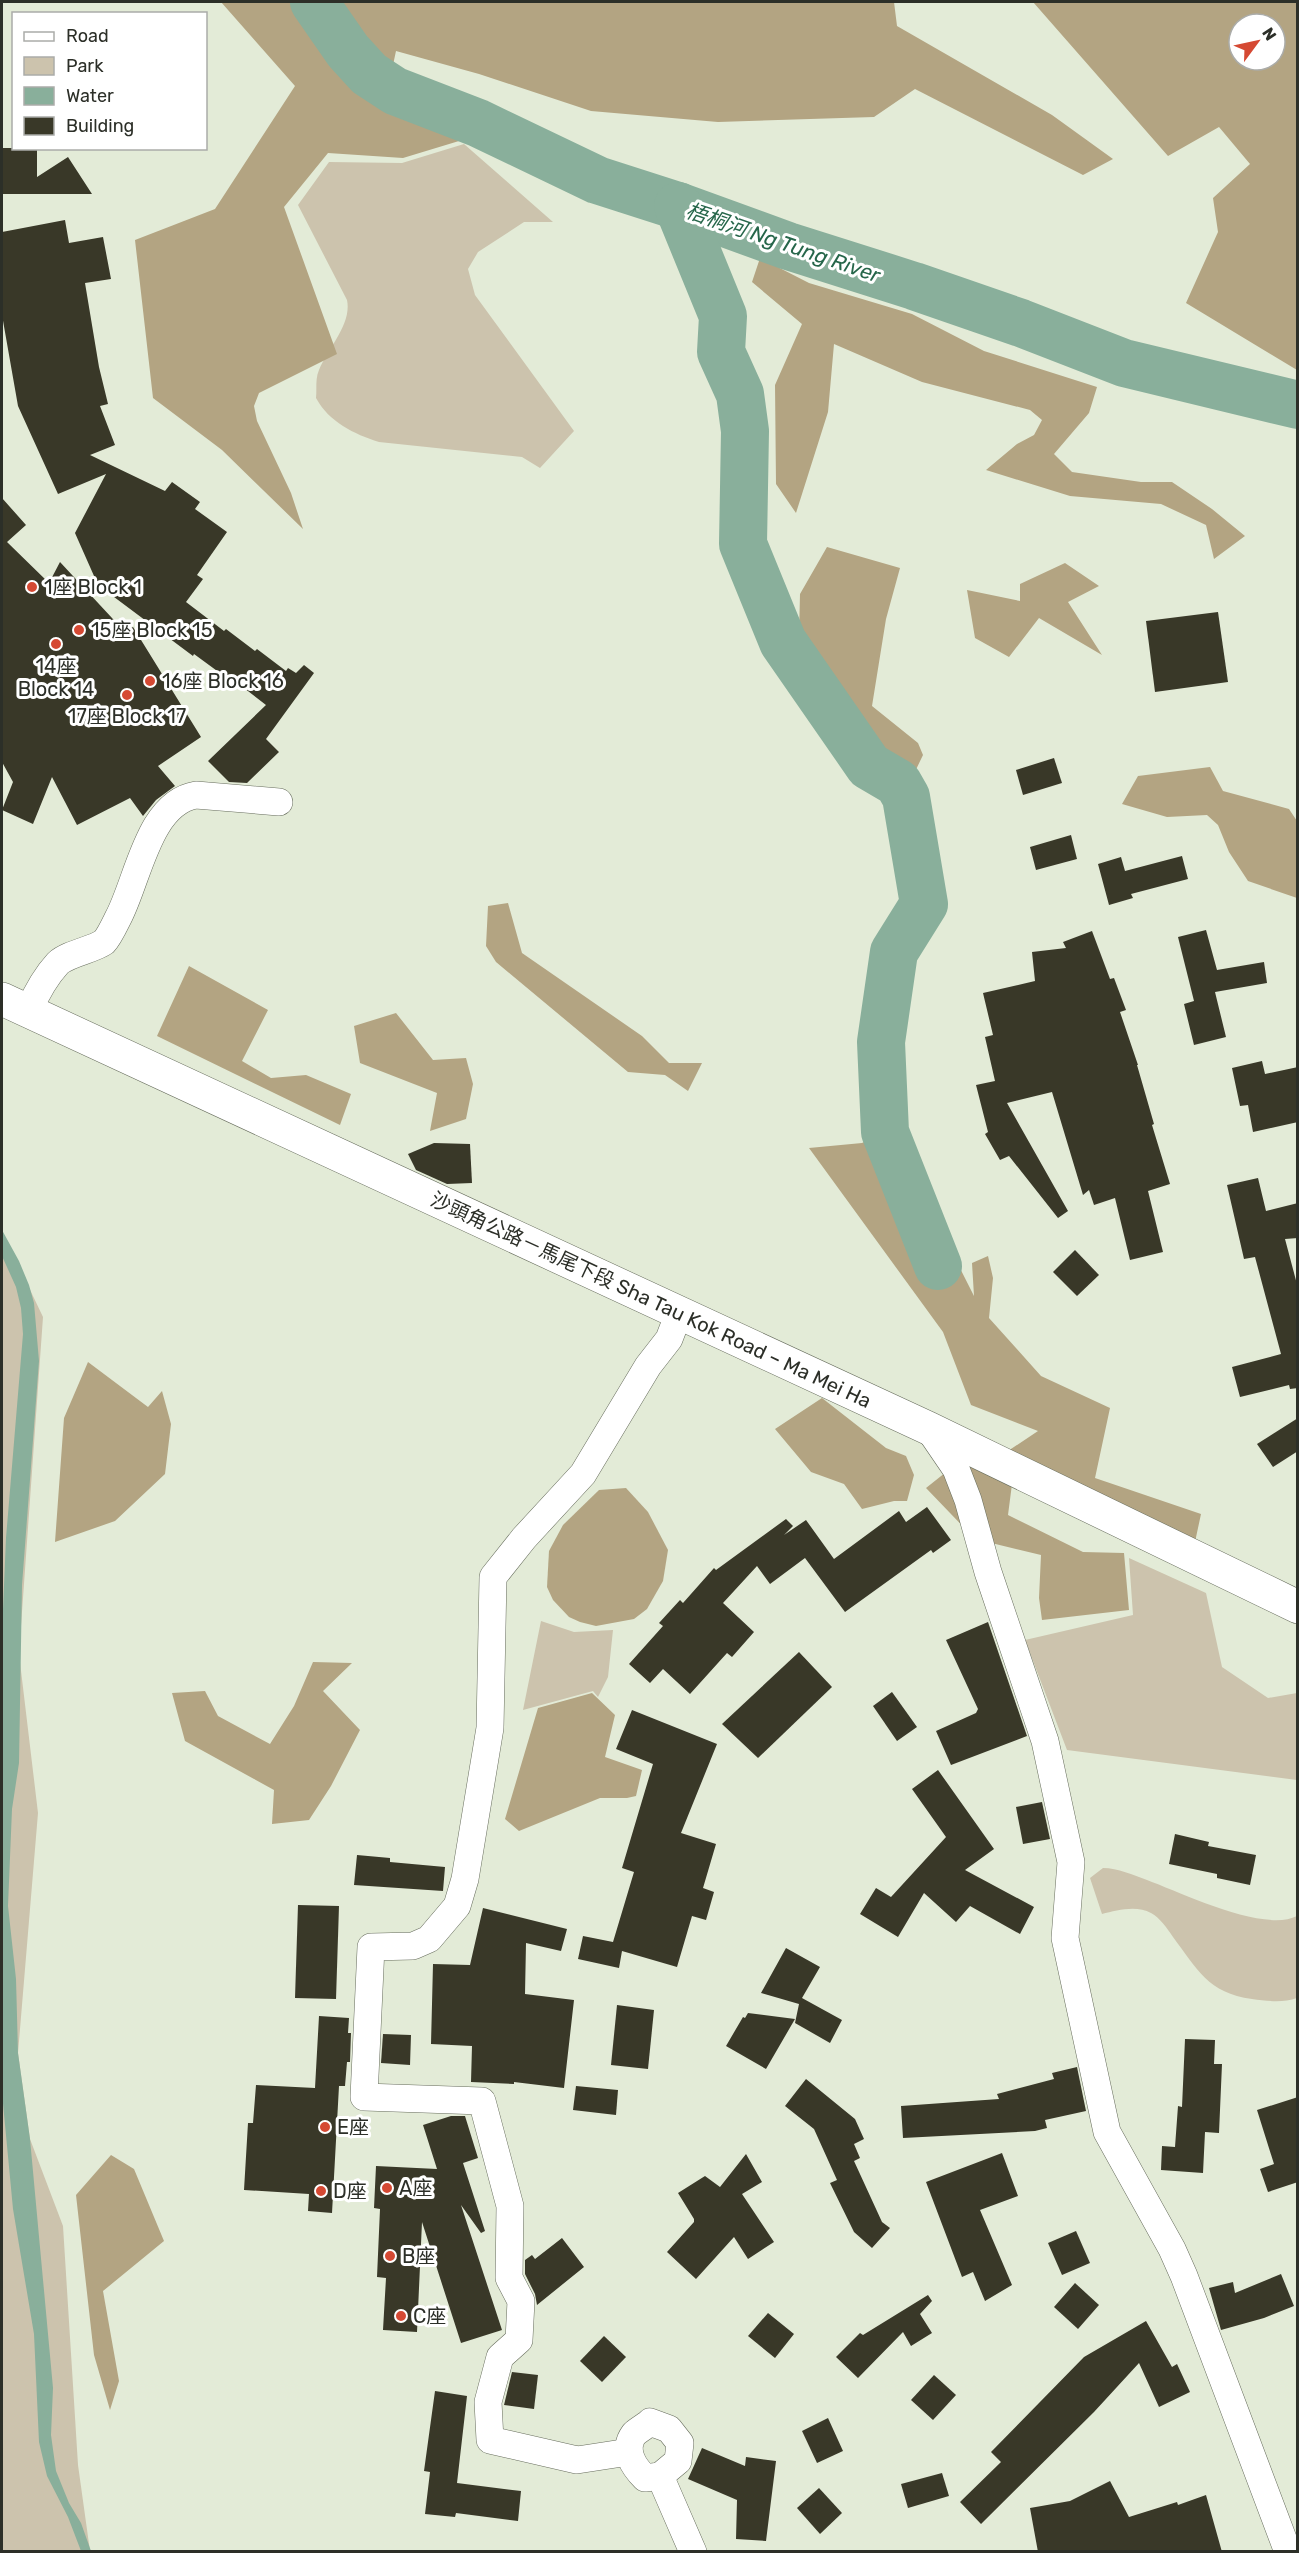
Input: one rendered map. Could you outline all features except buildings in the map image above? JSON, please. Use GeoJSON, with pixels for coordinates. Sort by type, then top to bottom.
{"type":"FeatureCollection","features":[{"type":"Feature","properties":{"kind":"main road","name":"沙頭角公路－馬尾下段 Sha Tau Kok Road – Ma Mei Ha"},"geometry":{"type":"LineString","coordinates":[[15,1004],[928,1428],[1298,1606]]}},
{"type":"Feature","properties":{"kind":"street"},"geometry":{"type":"LineString","coordinates":[[15,1004],[35,996],[59,962],[104,941],[119,917],[160,820],[175,803],[184,797],[196,795],[279,802]]}},
{"type":"Feature","properties":{"kind":"street"},"geometry":{"type":"LineString","coordinates":[[629,2452],[577,2460],[490,2440],[488,2402],[500,2357],[519,2340],[521,2301],[509,2278],[510,2206],[482,2101],[364,2097],[371,1947],[413,1946],[429,1939],[457,1906],[465,1879],[490,1728],[493,1577],[524,1538],[583,1474],[648,1366],[669,1339],[679,1314]]}},
{"type":"Feature","properties":{"kind":"street"},"geometry":{"type":"LineString","coordinates":[[928,1428],[956,1470],[968,1500],[988,1572],[1045,1741],[1071,1862],[1065,1938],[1107,2132],[1172,2248],[1288,2552]]}},
{"type":"Feature","properties":{"kind":"street"},"geometry":{"type":"LineString","coordinates":[[650,2422],[669,2429],[680,2443],[678,2461],[660,2476],[645,2478],[634,2467],[629,2452],[633,2435],[650,2422]]}},
{"type":"Feature","properties":{"kind":"street"},"geometry":{"type":"LineString","coordinates":[[660,2476],[693,2552]]}},
{"type":"Feature","properties":{"kind":"green space"},"geometry":{"type":"Polygon","coordinates":[[[464,144],[553,222],[524,222],[478,252],[468,269],[475,295],[574,431],[540,468],[522,457],[379,442],[343,426],[328,414],[316,398],[318,373],[343,327],[348,309],[347,300],[298,205],[329,162],[402,163],[464,144]]]}},
{"type":"Feature","properties":{"kind":"green space"},"geometry":{"type":"Polygon","coordinates":[[[2,1231],[43,1317],[19,1654],[38,1813],[18,2053],[30,2139],[63,2226],[78,2465],[90,2551],[2,2551],[2,1231]]]}},
{"type":"Feature","properties":{"kind":"green space"},"geometry":{"type":"Polygon","coordinates":[[[1129,1558],[1206,1593],[1222,1667],[1268,1698],[1297,1693],[1297,1780],[1067,1750],[1025,1640],[1133,1615],[1129,1558]]]}},
{"type":"Feature","properties":{"kind":"green space"},"geometry":{"type":"Polygon","coordinates":[[[541,1621],[574,1632],[613,1630],[608,1677],[598,1697],[593,1691],[523,1710],[541,1621]]]}},
{"type":"Feature","properties":{"kind":"green space"},"geometry":{"type":"Polygon","coordinates":[[[1103,1868],[1125,1872],[1244,1916],[1283,1920],[1297,1916],[1297,1998],[1281,2001],[1252,1999],[1224,1991],[1205,1978],[1163,1924],[1151,1913],[1133,1909],[1102,1914],[1090,1878],[1103,1868]]]}},
{"type":"Feature","properties":{"kind":"shaded area"},"geometry":{"type":"Polygon","coordinates":[[[221,2],[894,2],[897,26],[1052,115],[1113,159],[1083,175],[915,89],[874,117],[718,122],[591,111],[479,74],[396,51],[387,93],[459,141],[403,158],[328,153],[284,207],[337,354],[259,393],[254,406],[257,421],[291,493],[303,529],[222,450],[153,398],[135,240],[215,209],[295,86],[221,2]]]}},
{"type":"Feature","properties":{"kind":"shaded area"},"geometry":{"type":"Polygon","coordinates":[[[1033,2],[1297,2],[1297,370],[1186,303],[1218,232],[1213,198],[1250,164],[1219,127],[1168,156],[1033,2]]]}},
{"type":"Feature","properties":{"kind":"shaded area"},"geometry":{"type":"Polygon","coordinates":[[[760,258],[809,283],[912,314],[984,351],[1097,387],[1089,413],[1054,454],[1072,472],[1141,482],[1172,482],[1212,509],[1245,536],[1214,559],[1206,525],[1161,504],[1070,496],[986,470],[1017,444],[1034,435],[1042,420],[1030,410],[922,382],[834,344],[828,412],[796,513],[776,484],[775,385],[802,324],[752,282],[760,258]]]}},
{"type":"Feature","properties":{"kind":"shaded area"},"geometry":{"type":"Polygon","coordinates":[[[827,547],[900,568],[886,619],[872,706],[918,743],[923,755],[910,782],[887,767],[858,742],[868,724],[799,636],[800,594],[827,547]]]}},
{"type":"Feature","properties":{"kind":"shaded area"},"geometry":{"type":"Polygon","coordinates":[[[1065,563],[1099,586],[1068,602],[1102,655],[1039,618],[1009,657],[975,638],[967,590],[1020,601],[1020,584],[1065,563]]]}},
{"type":"Feature","properties":{"kind":"shaded area"},"geometry":{"type":"Polygon","coordinates":[[[1210,767],[1223,791],[1289,809],[1297,821],[1297,898],[1248,881],[1229,852],[1218,825],[1207,815],[1167,817],[1122,804],[1138,776],[1210,767]]]}},
{"type":"Feature","properties":{"kind":"shaded area"},"geometry":{"type":"Polygon","coordinates":[[[508,903],[522,953],[642,1036],[669,1063],[702,1063],[688,1091],[665,1075],[628,1072],[496,962],[486,946],[488,906],[508,903]]]}},
{"type":"Feature","properties":{"kind":"shaded area"},"geometry":{"type":"Polygon","coordinates":[[[189,966],[268,1010],[242,1061],[271,1078],[306,1075],[351,1094],[340,1125],[157,1036],[189,966]]]}},
{"type":"Feature","properties":{"kind":"shaded area"},"geometry":{"type":"Polygon","coordinates":[[[396,1013],[433,1060],[466,1058],[473,1084],[466,1119],[430,1131],[437,1093],[360,1063],[354,1026],[396,1013]]]}},
{"type":"Feature","properties":{"kind":"shaded area"},"geometry":{"type":"Polygon","coordinates":[[[903,1122],[924,1197],[974,1296],[972,1263],[988,1256],[993,1278],[989,1318],[1041,1376],[1110,1408],[1095,1478],[1201,1514],[1192,1556],[1005,1453],[1038,1431],[971,1405],[943,1332],[809,1148],[862,1143],[903,1122]]]}},
{"type":"Feature","properties":{"kind":"shaded area"},"geometry":{"type":"Polygon","coordinates":[[[88,1362],[148,1407],[162,1391],[171,1424],[165,1474],[115,1521],[55,1542],[64,1418],[88,1362]]]}},
{"type":"Feature","properties":{"kind":"shaded area"},"geometry":{"type":"Polygon","coordinates":[[[822,1398],[886,1448],[906,1456],[914,1475],[907,1501],[894,1501],[862,1509],[844,1484],[811,1472],[775,1429],[822,1398]]]}},
{"type":"Feature","properties":{"kind":"shaded area"},"geometry":{"type":"Polygon","coordinates":[[[965,1457],[1012,1484],[1008,1515],[1083,1552],[1124,1553],[1129,1610],[1042,1620],[1039,1598],[1041,1555],[975,1539],[926,1488],[965,1457]]]}},
{"type":"Feature","properties":{"kind":"shaded area"},"geometry":{"type":"Polygon","coordinates":[[[626,1488],[648,1512],[668,1550],[663,1581],[647,1609],[634,1619],[596,1626],[580,1622],[569,1617],[553,1600],[547,1587],[549,1551],[563,1525],[599,1490],[626,1488]]]}},
{"type":"Feature","properties":{"kind":"shaded area"},"geometry":{"type":"Polygon","coordinates":[[[313,1662],[352,1663],[323,1691],[360,1730],[331,1786],[309,1820],[272,1824],[274,1790],[185,1741],[172,1693],[205,1691],[218,1716],[270,1744],[294,1706],[313,1662]]]}},
{"type":"Feature","properties":{"kind":"shaded area"},"geometry":{"type":"Polygon","coordinates":[[[592,1693],[615,1715],[605,1757],[642,1770],[636,1796],[600,1798],[519,1831],[505,1819],[538,1708],[592,1693]]]}},
{"type":"Feature","properties":{"kind":"shaded area"},"geometry":{"type":"Polygon","coordinates":[[[111,2155],[134,2169],[164,2241],[103,2291],[119,2381],[110,2410],[94,2355],[76,2195],[111,2155]]]}},
{"type":"Feature","properties":{"kind":"water"},"geometry":{"type":"Polygon","coordinates":[[[2,1230],[29,1285],[34,1303],[39,1361],[22,1585],[19,1763],[12,1809],[8,1906],[16,1979],[18,2053],[30,2139],[53,2388],[51,2435],[56,2471],[69,2503],[81,2523],[91,2551],[81,2551],[68,2517],[47,2476],[39,2442],[34,2334],[13,2209],[2,2093],[3,1609],[6,1538],[23,1334],[21,1308],[16,1287],[2,1256],[2,1230]]]}},
{"type":"Feature","properties":{"kind":"waterway","name":"梧桐河 Ng Tung River"},"geometry":{"type":"LineString","coordinates":[[314,2],[348,51],[369,74],[395,91],[478,123],[597,180],[1021,323],[1124,363],[1298,405]]}},
{"type":"Feature","properties":{"kind":"waterway"},"geometry":{"type":"LineString","coordinates":[[678,206],[723,316],[721,352],[740,394],[745,431],[743,544],[783,642],[869,766],[898,783],[906,797],[924,904],[894,952],[881,1042],[885,1132],[938,1266]]}},
{"type":"Feature","properties":{"kind":"place","name":"1座 Block 1"},"geometry":{"type":"Point","coordinates":[32,587]}},
{"type":"Feature","properties":{"kind":"place","name":"15座 Block 15"},"geometry":{"type":"Point","coordinates":[79,630]}},
{"type":"Feature","properties":{"kind":"place","name":"14座 Block 14"},"geometry":{"type":"Point","coordinates":[56,644]}},
{"type":"Feature","properties":{"kind":"place","name":"16座 Block 16"},"geometry":{"type":"Point","coordinates":[150,681]}},
{"type":"Feature","properties":{"kind":"place","name":"17座 Block 17"},"geometry":{"type":"Point","coordinates":[127,695]}},
{"type":"Feature","properties":{"kind":"place","name":"E座"},"geometry":{"type":"Point","coordinates":[325,2127]}},
{"type":"Feature","properties":{"kind":"place","name":"A座"},"geometry":{"type":"Point","coordinates":[387,2188]}},
{"type":"Feature","properties":{"kind":"place","name":"D座"},"geometry":{"type":"Point","coordinates":[321,2191]}},
{"type":"Feature","properties":{"kind":"place","name":"B座"},"geometry":{"type":"Point","coordinates":[390,2256]}},
{"type":"Feature","properties":{"kind":"place","name":"C座"},"geometry":{"type":"Point","coordinates":[401,2316]}}]}
